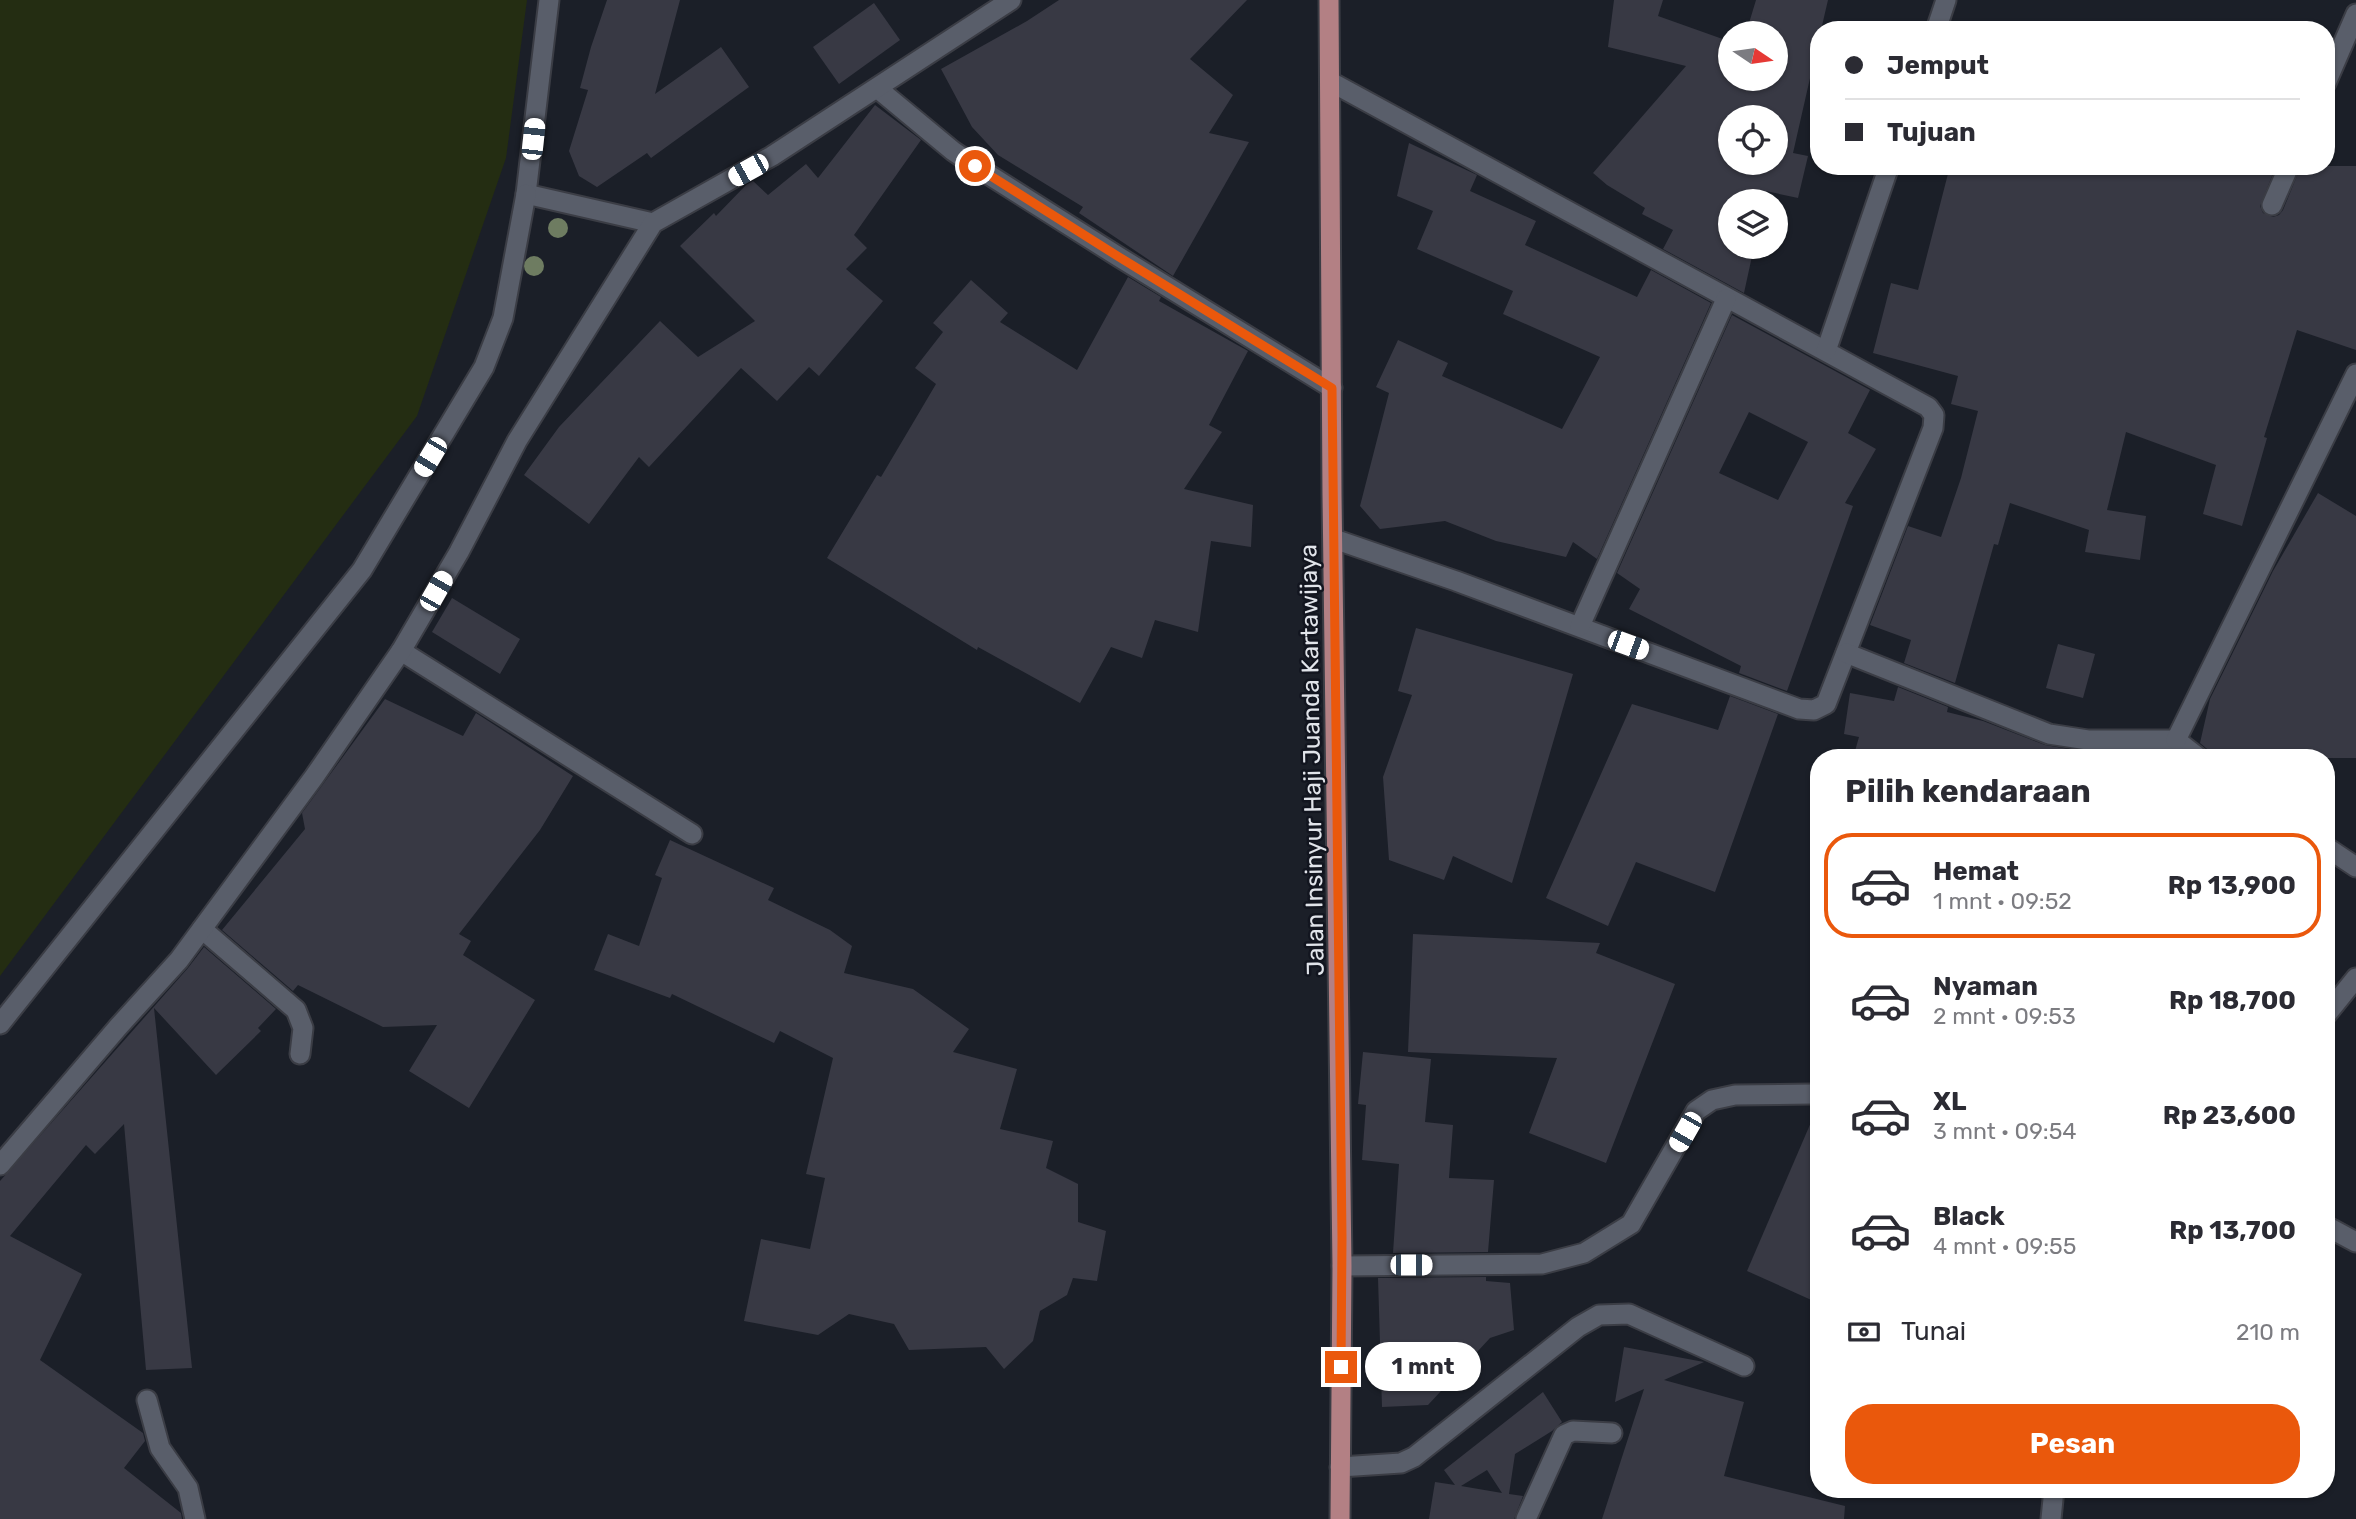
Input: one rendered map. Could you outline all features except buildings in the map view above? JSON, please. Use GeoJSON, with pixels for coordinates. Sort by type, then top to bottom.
{"type":"FeatureCollection","features":[{"type":"Feature","properties":{"kind":"main road","name":"Jalan Insinyur Haji Juanda Kartawijaya"},"geometry":{"type":"LineString","coordinates":[[1329,0],[1342,1266],[1339,1519]]}},
{"type":"Feature","properties":{"kind":"street"},"geometry":{"type":"LineString","coordinates":[[0,1024],[362,570],[484,367],[503,318],[526,194],[549,0]]}},
{"type":"Feature","properties":{"kind":"street"},"geometry":{"type":"LineString","coordinates":[[0,1165],[179,960],[314,777],[401,651],[459,552],[517,441],[653,223],[772,156],[1011,0]]}},
{"type":"Feature","properties":{"kind":"street"},"geometry":{"type":"LineString","coordinates":[[1939,21],[1946,0]]}},
{"type":"Feature","properties":{"kind":"street"},"geometry":{"type":"LineString","coordinates":[[2335,62],[2356,14]]}},
{"type":"Feature","properties":{"kind":"street"},"geometry":{"type":"LineString","coordinates":[[1331,82],[1928,407],[1934,415],[1933,428],[1826,704],[1814,710],[1799,709],[1580,626],[1334,539]]}},
{"type":"Feature","properties":{"kind":"street"},"geometry":{"type":"LineString","coordinates":[[877,88],[975,166],[1332,388]]}},
{"type":"Feature","properties":{"kind":"street"},"geometry":{"type":"LineString","coordinates":[[1826,351],[1886,175]]}},
{"type":"Feature","properties":{"kind":"street"},"geometry":{"type":"LineString","coordinates":[[2272,205],[2285,175]]}},
{"type":"Feature","properties":{"kind":"street"},"geometry":{"type":"LineString","coordinates":[[526,194],[653,223]]}},
{"type":"Feature","properties":{"kind":"street"},"geometry":{"type":"LineString","coordinates":[[1580,626],[1726,299]]}},
{"type":"Feature","properties":{"kind":"street"},"geometry":{"type":"LineString","coordinates":[[2176,740],[2356,374]]}},
{"type":"Feature","properties":{"kind":"street"},"geometry":{"type":"LineString","coordinates":[[401,651],[692,834]]}},
{"type":"Feature","properties":{"kind":"street"},"geometry":{"type":"LineString","coordinates":[[1846,653],[2049,734],[2088,740],[2176,740],[2188,749]]}},
{"type":"Feature","properties":{"kind":"street"},"geometry":{"type":"LineString","coordinates":[[2335,853],[2356,867]]}},
{"type":"Feature","properties":{"kind":"street"},"geometry":{"type":"LineString","coordinates":[[202,929],[296,1010],[303,1028],[300,1054]]}},
{"type":"Feature","properties":{"kind":"street"},"geometry":{"type":"LineString","coordinates":[[2335,1004],[2356,978]]}},
{"type":"Feature","properties":{"kind":"street"},"geometry":{"type":"LineString","coordinates":[[1342,1266],[1542,1264],[1584,1253],[1632,1224],[1696,1111],[1712,1100],[1735,1095],[1810,1094]]}},
{"type":"Feature","properties":{"kind":"street"},"geometry":{"type":"LineString","coordinates":[[2335,1232],[2356,1242]]}},
{"type":"Feature","properties":{"kind":"street"},"geometry":{"type":"LineString","coordinates":[[1340,1467],[1401,1463],[1414,1457],[1578,1327],[1599,1315],[1629,1314],[1744,1366]]}},
{"type":"Feature","properties":{"kind":"street"},"geometry":{"type":"LineString","coordinates":[[147,1400],[160,1448],[188,1488],[195,1519]]}},
{"type":"Feature","properties":{"kind":"street"},"geometry":{"type":"LineString","coordinates":[[1526,1519],[1564,1434],[1573,1431],[1612,1433]]}},
{"type":"Feature","properties":{"kind":"street"},"geometry":{"type":"LineString","coordinates":[[2051,1519],[2053,1498]]}},
{"type":"Feature","properties":{"kind":"green space"},"geometry":{"type":"Polygon","coordinates":[[[0,0],[527,0],[506,158],[417,416],[0,976],[0,0]]]}},
{"type":"Feature","properties":{"kind":"route"},"geometry":{"type":"LineString","coordinates":[[975,166],[1332,388],[1342,1238],[1341,1367]]}}]}
